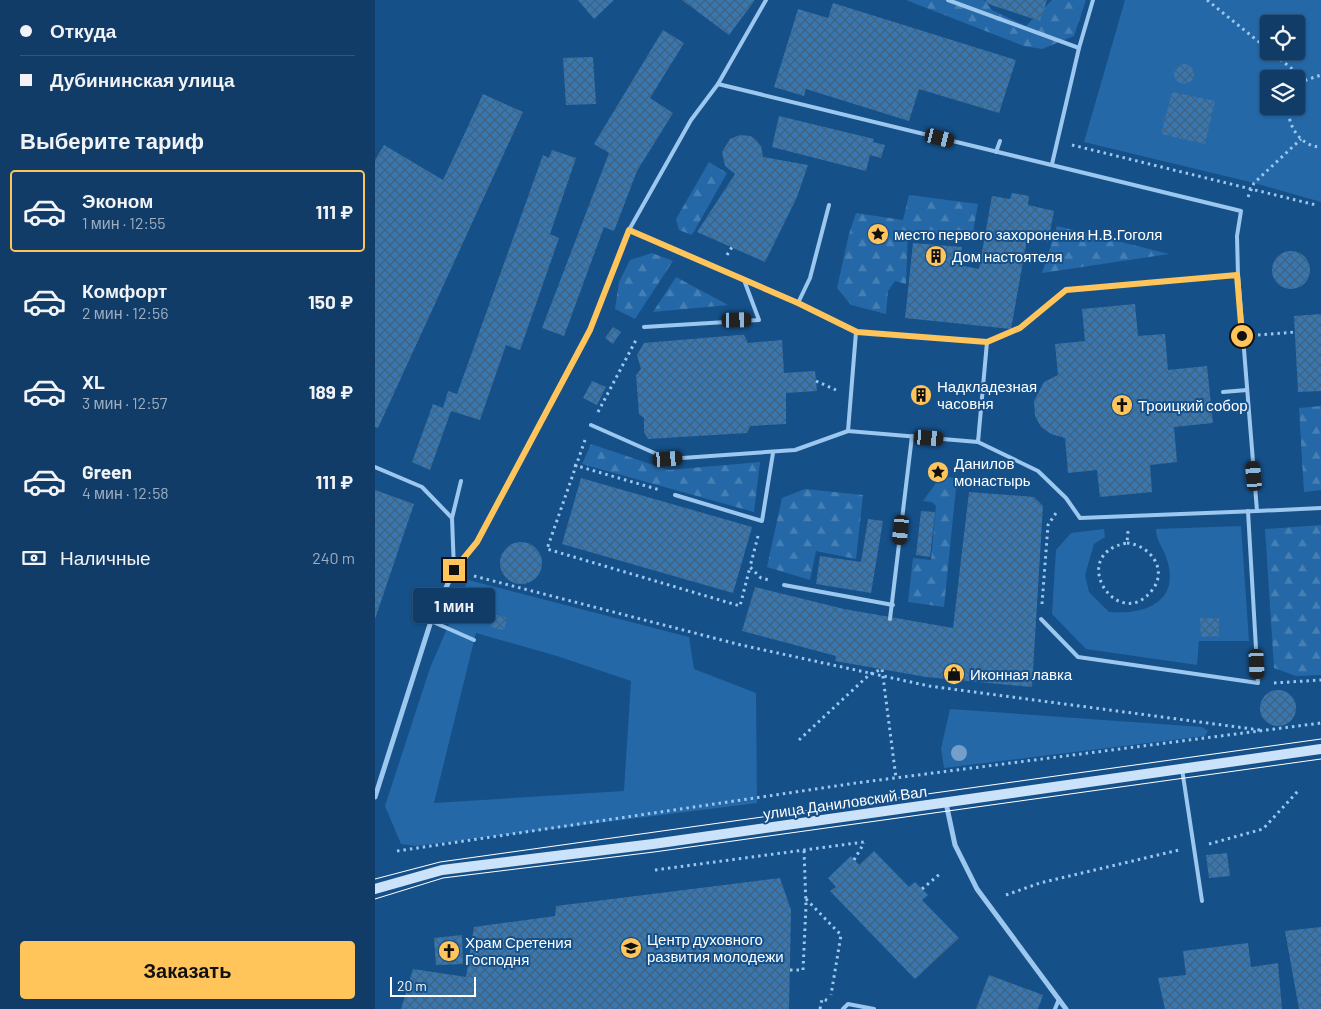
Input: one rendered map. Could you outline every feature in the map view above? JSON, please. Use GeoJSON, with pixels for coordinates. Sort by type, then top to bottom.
{"type":"FeatureCollection","features":[{"type":"Feature","properties":{"kind":"main road","name":"улица Даниловский Вал"},"geometry":{"type":"LineString","coordinates":[[375,888],[442,870],[653,844],[1321,748]]}},
{"type":"Feature","properties":{"kind":"street"},"geometry":{"type":"LineString","coordinates":[[375,797],[431,621],[454,570],[477,542],[590,330]]}},
{"type":"Feature","properties":{"kind":"street"},"geometry":{"type":"LineString","coordinates":[[946,802],[955,845],[977,889],[1067,1009]]}},
{"type":"Feature","properties":{"kind":"lane"},"geometry":{"type":"LineString","coordinates":[[590,330],[629,230],[691,120],[718,84],[766,0]]}},
{"type":"Feature","properties":{"kind":"lane"},"geometry":{"type":"LineString","coordinates":[[948,0],[1079,48]]}},
{"type":"Feature","properties":{"kind":"lane"},"geometry":{"type":"LineString","coordinates":[[1052,164],[1079,48],[1093,0]]}},
{"type":"Feature","properties":{"kind":"lane"},"geometry":{"type":"LineString","coordinates":[[718,84],[1241,211],[1237,236],[1237,275],[1257,511]]}},
{"type":"Feature","properties":{"kind":"lane"},"geometry":{"type":"LineString","coordinates":[[996,152],[1000,141]]}},
{"type":"Feature","properties":{"kind":"lane"},"geometry":{"type":"LineString","coordinates":[[798,303],[811,278],[829,205]]}},
{"type":"Feature","properties":{"kind":"lane"},"geometry":{"type":"LineString","coordinates":[[629,230],[798,303],[857,332],[987,342],[1020,328],[1066,290],[1237,275]]}},
{"type":"Feature","properties":{"kind":"lane"},"geometry":{"type":"LineString","coordinates":[[644,326],[759,320],[744,280]]}},
{"type":"Feature","properties":{"kind":"lane"},"geometry":{"type":"LineString","coordinates":[[848,431],[857,332]]}},
{"type":"Feature","properties":{"kind":"lane"},"geometry":{"type":"LineString","coordinates":[[978,442],[987,342]]}},
{"type":"Feature","properties":{"kind":"lane"},"geometry":{"type":"LineString","coordinates":[[1223,392],[1247,390]]}},
{"type":"Feature","properties":{"kind":"lane"},"geometry":{"type":"LineString","coordinates":[[591,425],[668,459],[795,450],[848,431],[978,442],[1038,471],[1066,498],[1080,518],[1321,508]]}},
{"type":"Feature","properties":{"kind":"lane"},"geometry":{"type":"LineString","coordinates":[[890,619],[913,436]]}},
{"type":"Feature","properties":{"kind":"lane"},"geometry":{"type":"LineString","coordinates":[[675,495],[762,521],[773,452]]}},
{"type":"Feature","properties":{"kind":"lane"},"geometry":{"type":"LineString","coordinates":[[375,467],[422,487],[452,518]]}},
{"type":"Feature","properties":{"kind":"lane"},"geometry":{"type":"LineString","coordinates":[[454,570],[452,518],[461,481]]}},
{"type":"Feature","properties":{"kind":"lane"},"geometry":{"type":"LineString","coordinates":[[1041,619],[1078,657],[1258,683],[1248,511]]}},
{"type":"Feature","properties":{"kind":"lane"},"geometry":{"type":"LineString","coordinates":[[785,585],[893,605]]}},
{"type":"Feature","properties":{"kind":"lane"},"geometry":{"type":"LineString","coordinates":[[431,621],[474,640]]}},
{"type":"Feature","properties":{"kind":"lane"},"geometry":{"type":"LineString","coordinates":[[1182,768],[1202,901]]}},
{"type":"Feature","properties":{"kind":"lane"},"geometry":{"type":"LineString","coordinates":[[1055,1009],[1059,999]]}},
{"type":"Feature","properties":{"kind":"lane"},"geometry":{"type":"LineString","coordinates":[[843,1009],[848,1004],[874,1009]]}},
{"type":"Feature","properties":{"kind":"path"},"geometry":{"type":"LineString","coordinates":[[1207,0],[1260,44]]}},
{"type":"Feature","properties":{"kind":"path"},"geometry":{"type":"LineString","coordinates":[[1280,60],[1306,80],[1321,75]]}},
{"type":"Feature","properties":{"kind":"path"},"geometry":{"type":"LineString","coordinates":[[1290,115],[1291,125],[1301,139],[1316,147],[1321,147]]}},
{"type":"Feature","properties":{"kind":"path"},"geometry":{"type":"LineString","coordinates":[[1254,183],[1301,139]]}},
{"type":"Feature","properties":{"kind":"path"},"geometry":{"type":"LineString","coordinates":[[1073,140],[1071,145],[1316,205]]}},
{"type":"Feature","properties":{"kind":"path"},"geometry":{"type":"LineString","coordinates":[[644,326],[591,425],[574,465],[547,549],[740,606],[762,521]]}},
{"type":"Feature","properties":{"kind":"path"},"geometry":{"type":"LineString","coordinates":[[1242,336],[1295,332]]}},
{"type":"Feature","properties":{"kind":"path"},"geometry":{"type":"LineString","coordinates":[[816,381],[837,391]]}},
{"type":"Feature","properties":{"kind":"path"},"geometry":{"type":"LineString","coordinates":[[574,465],[675,495]]}},
{"type":"Feature","properties":{"kind":"path"},"geometry":{"type":"LineString","coordinates":[[1041,619],[1048,525],[1066,498]]}},
{"type":"Feature","properties":{"kind":"path"},"geometry":{"type":"LineString","coordinates":[[1127,543],[1129,516]]}},
{"type":"Feature","properties":{"kind":"path"},"geometry":{"type":"LineString","coordinates":[[1127,543],[1137,544],[1147,549],[1158,566],[1155,586],[1141,600],[1132,603],[1113,599],[1106,593],[1098,576],[1099,567],[1108,550],[1117,545],[1127,543]]}},
{"type":"Feature","properties":{"kind":"path"},"geometry":{"type":"LineString","coordinates":[[750,568],[761,578],[785,585]]}},
{"type":"Feature","properties":{"kind":"path"},"geometry":{"type":"LineString","coordinates":[[474,576],[741,645],[870,674]]}},
{"type":"Feature","properties":{"kind":"path"},"geometry":{"type":"LineString","coordinates":[[799,740],[870,674],[882,669],[881,675],[896,778]]}},
{"type":"Feature","properties":{"kind":"path"},"geometry":{"type":"LineString","coordinates":[[881,675],[929,686],[1265,731]]}},
{"type":"Feature","properties":{"kind":"path"},"geometry":{"type":"LineString","coordinates":[[1258,683],[1321,680]]}},
{"type":"Feature","properties":{"kind":"path"},"geometry":{"type":"LineString","coordinates":[[397,852],[896,778],[1321,723]]}},
{"type":"Feature","properties":{"kind":"path"},"geometry":{"type":"LineString","coordinates":[[1006,895],[1040,883],[1263,829],[1298,791]]}},
{"type":"Feature","properties":{"kind":"path"},"geometry":{"type":"LineString","coordinates":[[655,870],[864,842],[854,860]]}},
{"type":"Feature","properties":{"kind":"path"},"geometry":{"type":"LineString","coordinates":[[790,970],[803,970],[806,898],[804,850]]}},
{"type":"Feature","properties":{"kind":"path"},"geometry":{"type":"LineString","coordinates":[[922,889],[941,873]]}},
{"type":"Feature","properties":{"kind":"path"},"geometry":{"type":"LineString","coordinates":[[806,898],[841,935],[831,1001]]}},
{"type":"Feature","properties":{"kind":"green space"},"geometry":{"type":"Polygon","coordinates":[[[906,0],[984,0],[992,10],[1026,26],[1052,0],[1086,0],[1074,36],[1042,49],[1024,46],[906,0]]]}},
{"type":"Feature","properties":{"kind":"green space"},"geometry":{"type":"Polygon","coordinates":[[[1125,0],[1321,0],[1321,202],[1254,183],[1084,142],[1125,0]]]}},
{"type":"Feature","properties":{"kind":"green space"},"geometry":{"type":"Polygon","coordinates":[[[709,162],[727,173],[692,235],[679,230],[676,219],[709,162]]]}},
{"type":"Feature","properties":{"kind":"green space"},"geometry":{"type":"Polygon","coordinates":[[[909,195],[978,204],[972,238],[908,231],[906,284],[895,281],[888,291],[886,314],[851,305],[837,288],[849,234],[856,213],[903,220],[909,195]]]}},
{"type":"Feature","properties":{"kind":"green space"},"geometry":{"type":"Polygon","coordinates":[[[1057,226],[1169,254],[1042,273],[1057,226]]]}},
{"type":"Feature","properties":{"kind":"green space"},"geometry":{"type":"Polygon","coordinates":[[[652,253],[673,261],[635,319],[615,309],[619,282],[630,260],[652,253]]]}},
{"type":"Feature","properties":{"kind":"green space"},"geometry":{"type":"Polygon","coordinates":[[[676,277],[728,305],[653,312],[676,277]]]}},
{"type":"Feature","properties":{"kind":"green space"},"geometry":{"type":"Polygon","coordinates":[[[1321,406],[1321,490],[1304,492],[1299,408],[1321,406]]]}},
{"type":"Feature","properties":{"kind":"green space"},"geometry":{"type":"Polygon","coordinates":[[[591,444],[668,470],[760,462],[754,512],[582,464],[591,444]]]}},
{"type":"Feature","properties":{"kind":"green space"},"geometry":{"type":"Polygon","coordinates":[[[945,477],[957,478],[944,607],[908,602],[913,558],[931,560],[936,506],[932,502],[923,501],[936,483],[945,477]]]}},
{"type":"Feature","properties":{"kind":"green space"},"geometry":{"type":"Polygon","coordinates":[[[805,489],[863,495],[856,559],[816,551],[810,580],[767,567],[782,498],[805,489]]]}},
{"type":"Feature","properties":{"kind":"green space"},"geometry":{"type":"Polygon","coordinates":[[[1321,525],[1321,675],[1296,676],[1274,668],[1265,529],[1321,525]]]}},
{"type":"Feature","properties":{"kind":"green space"},"geometry":{"type":"Polygon","coordinates":[[[1241,526],[1249,641],[1199,641],[1197,665],[1086,649],[1052,614],[1056,550],[1071,533],[1104,529],[1105,537],[1094,544],[1085,575],[1089,592],[1109,612],[1122,612],[1147,608],[1164,595],[1169,585],[1170,572],[1157,537],[1156,529],[1241,526]]]}},
{"type":"Feature","properties":{"kind":"green space"},"geometry":{"type":"Polygon","coordinates":[[[468,580],[689,637],[694,669],[756,693],[757,803],[416,846],[401,844],[385,806],[430,668],[468,580]],[[476,633],[434,803],[624,791],[631,681],[557,656],[476,633]]]}},
{"type":"Feature","properties":{"kind":"green space"},"geometry":{"type":"Polygon","coordinates":[[[950,709],[1202,727],[1208,731],[1205,736],[944,768],[941,749],[950,709]]]}},
{"type":"Feature","properties":{"kind":"building"},"geometry":{"type":"Polygon","coordinates":[[[578,0],[614,0],[594,19],[578,0]]]}},
{"type":"Feature","properties":{"kind":"building"},"geometry":{"type":"Polygon","coordinates":[[[682,0],[755,0],[729,35],[682,0]]]}},
{"type":"Feature","properties":{"kind":"building"},"geometry":{"type":"Polygon","coordinates":[[[986,0],[1047,0],[1040,21],[985,3],[986,0]]]}},
{"type":"Feature","properties":{"kind":"building"},"geometry":{"type":"Polygon","coordinates":[[[833,3],[1016,60],[999,113],[919,89],[909,121],[806,89],[804,96],[774,87],[798,9],[828,18],[833,3]]]}},
{"type":"Feature","properties":{"kind":"building"},"geometry":{"type":"Polygon","coordinates":[[[663,30],[684,43],[650,98],[673,113],[637,171],[614,231],[604,227],[564,336],[542,328],[609,153],[594,144],[663,30]]]}},
{"type":"Feature","properties":{"kind":"building"},"geometry":{"type":"Polygon","coordinates":[[[593,57],[596,104],[566,105],[563,58],[593,57]]]}},
{"type":"Feature","properties":{"kind":"building"},"geometry":{"type":"Polygon","coordinates":[[[1184,64],[1191,67],[1194,74],[1191,81],[1184,84],[1177,81],[1174,74],[1177,67],[1184,64]]]}},
{"type":"Feature","properties":{"kind":"building"},"geometry":{"type":"Polygon","coordinates":[[[1172,92],[1215,101],[1205,144],[1161,134],[1172,92]]]}},
{"type":"Feature","properties":{"kind":"building"},"geometry":{"type":"Polygon","coordinates":[[[483,94],[523,112],[378,428],[375,427],[375,160],[384,145],[443,180],[483,94]]]}},
{"type":"Feature","properties":{"kind":"building"},"geometry":{"type":"Polygon","coordinates":[[[779,116],[874,139],[873,142],[885,145],[881,158],[870,155],[866,171],[772,147],[779,116]]]}},
{"type":"Feature","properties":{"kind":"building"},"geometry":{"type":"Polygon","coordinates":[[[740,135],[751,136],[756,140],[761,146],[763,157],[808,165],[797,197],[765,262],[697,232],[735,174],[725,166],[722,152],[730,139],[740,135]]]}},
{"type":"Feature","properties":{"kind":"building"},"geometry":{"type":"Polygon","coordinates":[[[552,150],[576,158],[550,234],[559,238],[520,350],[506,345],[480,420],[451,411],[430,470],[412,462],[433,404],[443,408],[448,391],[457,394],[543,155],[549,158],[552,150]]]}},
{"type":"Feature","properties":{"kind":"building","name":"Дом настоятеля"},"geometry":{"type":"Polygon","coordinates":[[[1012,193],[1029,196],[1028,205],[1054,211],[1048,242],[1027,239],[1011,329],[905,318],[913,243],[962,247],[959,265],[979,269],[992,196],[1010,199],[1012,193]]]}},
{"type":"Feature","properties":{"kind":"building"},"geometry":{"type":"Polygon","coordinates":[[[1291,251],[1305,256],[1310,270],[1305,284],[1291,289],[1277,284],[1272,270],[1277,256],[1291,251]]]}},
{"type":"Feature","properties":{"kind":"building","name":"Троицкий собор"},"geometry":{"type":"Polygon","coordinates":[[[1135,304],[1138,336],[1165,334],[1168,370],[1207,366],[1213,423],[1174,427],[1177,462],[1150,465],[1152,492],[1100,497],[1097,470],[1068,473],[1065,438],[1051,434],[1041,427],[1035,416],[1034,401],[1044,382],[1058,375],[1055,344],[1085,341],[1082,309],[1135,304]]]}},
{"type":"Feature","properties":{"kind":"building"},"geometry":{"type":"Polygon","coordinates":[[[1321,314],[1321,391],[1298,392],[1294,316],[1321,314]]]}},
{"type":"Feature","properties":{"kind":"building"},"geometry":{"type":"Polygon","coordinates":[[[613,327],[621,332],[613,344],[605,338],[613,327]]]}},
{"type":"Feature","properties":{"kind":"building"},"geometry":{"type":"Polygon","coordinates":[[[744,335],[748,343],[782,340],[784,373],[815,371],[817,391],[786,393],[786,424],[750,426],[747,433],[648,439],[644,432],[644,418],[639,414],[636,375],[641,369],[637,355],[644,343],[744,335]]]}},
{"type":"Feature","properties":{"kind":"building"},"geometry":{"type":"Polygon","coordinates":[[[592,381],[606,387],[597,405],[583,398],[592,381]]]}},
{"type":"Feature","properties":{"kind":"building","name":"Надкладезная часовня"},"geometry":{"type":"Polygon","coordinates":[[[917,385],[925,385],[931,391],[931,399],[925,405],[917,405],[911,399],[911,391],[917,385]]]}},
{"type":"Feature","properties":{"kind":"building"},"geometry":{"type":"Polygon","coordinates":[[[581,478],[752,527],[733,593],[562,544],[581,478]]]}},
{"type":"Feature","properties":{"kind":"building"},"geometry":{"type":"Polygon","coordinates":[[[375,490],[414,504],[375,619],[375,490]]]}},
{"type":"Feature","properties":{"kind":"building"},"geometry":{"type":"Polygon","coordinates":[[[969,492],[1034,497],[1043,506],[1032,687],[926,677],[835,661],[836,656],[742,631],[755,587],[844,609],[953,628],[969,492]]]}},
{"type":"Feature","properties":{"kind":"building"},"geometry":{"type":"Polygon","coordinates":[[[921,511],[935,512],[930,557],[916,555],[921,511]]]}},
{"type":"Feature","properties":{"kind":"building"},"geometry":{"type":"Polygon","coordinates":[[[868,519],[883,521],[871,593],[816,584],[820,556],[861,562],[868,519]]]}},
{"type":"Feature","properties":{"kind":"building"},"geometry":{"type":"Polygon","coordinates":[[[521,542],[536,548],[542,563],[536,578],[521,584],[506,578],[500,563],[506,548],[521,542]]]}},
{"type":"Feature","properties":{"kind":"building"},"geometry":{"type":"Polygon","coordinates":[[[494,614],[507,618],[504,630],[490,627],[494,614]]]}},
{"type":"Feature","properties":{"kind":"building"},"geometry":{"type":"Polygon","coordinates":[[[1200,618],[1219,618],[1219,636],[1201,637],[1200,618]]]}},
{"type":"Feature","properties":{"kind":"building"},"geometry":{"type":"Polygon","coordinates":[[[1278,690],[1290,696],[1296,708],[1290,720],[1278,726],[1266,720],[1260,708],[1266,696],[1278,690]]]}},
{"type":"Feature","properties":{"kind":"building"},"geometry":{"type":"Polygon","coordinates":[[[874,851],[909,887],[915,882],[928,895],[922,900],[959,938],[915,979],[830,891],[836,887],[828,878],[851,856],[859,865],[874,851]]]}},
{"type":"Feature","properties":{"kind":"building"},"geometry":{"type":"Polygon","coordinates":[[[1227,853],[1230,876],[1209,878],[1206,855],[1227,853]]]}},
{"type":"Feature","properties":{"kind":"building","name":"Центр духовного развития молодежи"},"geometry":{"type":"Polygon","coordinates":[[[780,878],[791,910],[789,1009],[401,1009],[413,969],[466,977],[474,927],[555,916],[556,906],[780,878]]]}},
{"type":"Feature","properties":{"kind":"building"},"geometry":{"type":"Polygon","coordinates":[[[1321,927],[1321,1009],[1299,1009],[1285,931],[1321,927]]]}},
{"type":"Feature","properties":{"kind":"building","name":"Храм Сретения Господня"},"geometry":{"type":"Polygon","coordinates":[[[462,935],[463,964],[436,965],[434,938],[462,935]]]}},
{"type":"Feature","properties":{"kind":"building"},"geometry":{"type":"Polygon","coordinates":[[[1248,943],[1251,967],[1278,963],[1282,1009],[1165,1009],[1158,978],[1186,975],[1183,951],[1248,943]]]}},
{"type":"Feature","properties":{"kind":"building"},"geometry":{"type":"Polygon","coordinates":[[[989,975],[1043,995],[1038,1009],[976,1009],[989,975]]]}},
{"type":"Feature","properties":{"kind":"tram line"},"geometry":{"type":"LineString","coordinates":[[375,879],[440,862],[1321,739]]}},
{"type":"Feature","properties":{"kind":"tram line"},"geometry":{"type":"LineString","coordinates":[[375,899],[443,878],[654,852],[1321,759]]}},
{"type":"Feature","properties":{"kind":"place","name":"место первого захоронения Н.В.Гоголя"},"geometry":{"type":"Point","coordinates":[878,234]}},
{"type":"Feature","properties":{"kind":"place","name":"Дом настоятеля"},"geometry":{"type":"Point","coordinates":[936,256]}},
{"type":"Feature","properties":{"kind":"place","name":"Надкладезная часовня"},"geometry":{"type":"Point","coordinates":[921,395]}},
{"type":"Feature","properties":{"kind":"place","name":"Троицкий собор"},"geometry":{"type":"Point","coordinates":[1122,405]}},
{"type":"Feature","properties":{"kind":"place","name":"Данилов монастырь"},"geometry":{"type":"Point","coordinates":[938,472]}},
{"type":"Feature","properties":{"kind":"place","name":"Иконная лавка"},"geometry":{"type":"Point","coordinates":[954,674]}},
{"type":"Feature","properties":{"kind":"place","name":"Центр духовного развития молодежи"},"geometry":{"type":"Point","coordinates":[631,948]}},
{"type":"Feature","properties":{"kind":"place","name":"Храм Сретения Господня"},"geometry":{"type":"Point","coordinates":[449,951]}},
{"type":"Feature","properties":{"kind":"route"},"geometry":{"type":"LineString","coordinates":[[454,570],[477,542],[590,330],[629,230],[798,303],[857,332],[987,342],[1020,328],[1066,290],[1237,275],[1242,336]]}}]}
